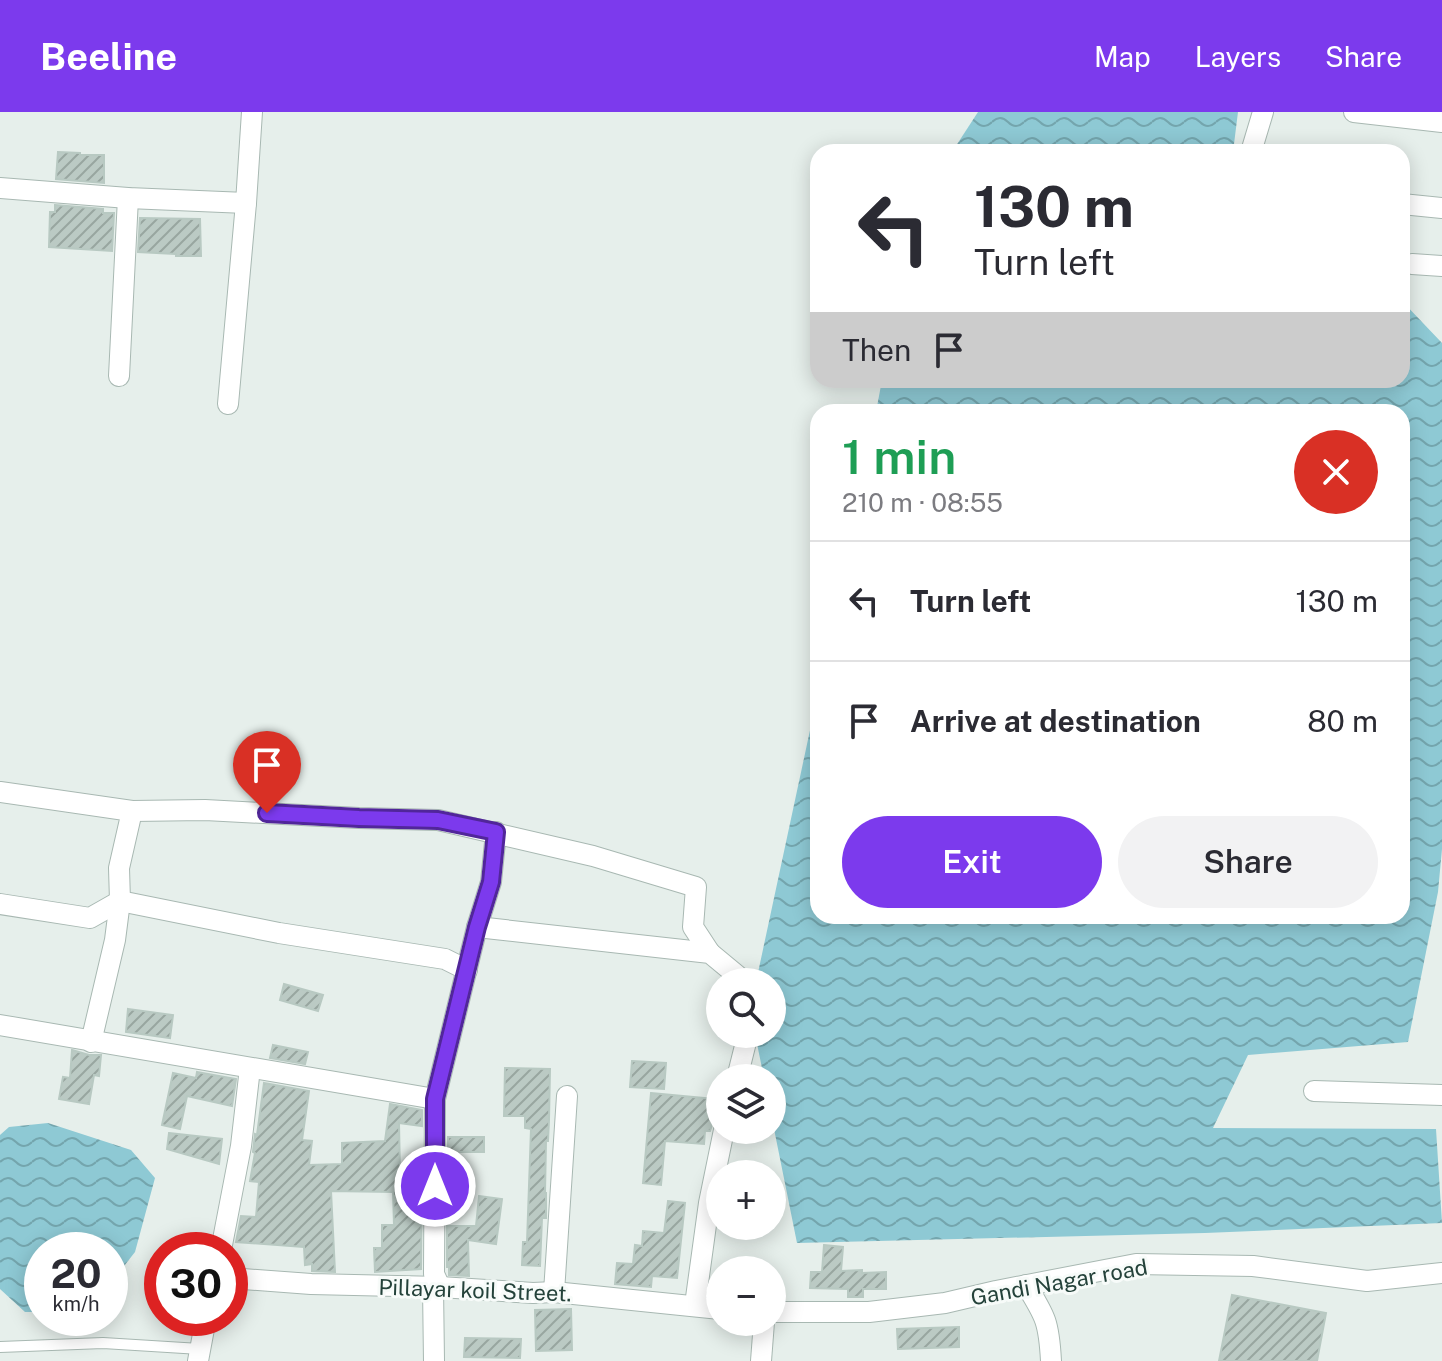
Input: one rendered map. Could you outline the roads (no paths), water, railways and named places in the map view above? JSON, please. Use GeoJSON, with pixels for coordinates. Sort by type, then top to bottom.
{"type":"FeatureCollection","features":[{"type":"Feature","properties":{"kind":"street"},"geometry":{"type":"LineString","coordinates":[[228,404],[252,112]]}},
{"type":"Feature","properties":{"kind":"street"},"geometry":{"type":"LineString","coordinates":[[1253,144],[1263,112]]}},
{"type":"Feature","properties":{"kind":"street"},"geometry":{"type":"LineString","coordinates":[[1354,112],[1442,122]]}},
{"type":"Feature","properties":{"kind":"street"},"geometry":{"type":"LineString","coordinates":[[0,188],[246,203]]}},
{"type":"Feature","properties":{"kind":"street"},"geometry":{"type":"LineString","coordinates":[[119,376],[128,198]]}},
{"type":"Feature","properties":{"kind":"street"},"geometry":{"type":"LineString","coordinates":[[1410,205],[1442,208]]}},
{"type":"Feature","properties":{"kind":"street"},"geometry":{"type":"LineString","coordinates":[[1412,264],[1442,266]]}},
{"type":"Feature","properties":{"kind":"street"},"geometry":{"type":"LineString","coordinates":[[0,792],[132,811],[205,810],[438,820],[496,832],[593,856],[696,887],[693,927],[710,953],[728,968]]}},
{"type":"Feature","properties":{"kind":"street"},"geometry":{"type":"LineString","coordinates":[[91,1042],[115,940],[120,901],[119,868],[132,811]]}},
{"type":"Feature","properties":{"kind":"street"},"geometry":{"type":"LineString","coordinates":[[434,1361],[435,1099],[491,882],[496,832]]}},
{"type":"Feature","properties":{"kind":"street"},"geometry":{"type":"LineString","coordinates":[[0,904],[90,918],[120,901],[279,933],[445,959],[467,970]]}},
{"type":"Feature","properties":{"kind":"street"},"geometry":{"type":"LineString","coordinates":[[477,927],[710,953]]}},
{"type":"Feature","properties":{"kind":"street"},"geometry":{"type":"LineString","coordinates":[[0,1025],[435,1099]]}},
{"type":"Feature","properties":{"kind":"street"},"geometry":{"type":"LineString","coordinates":[[224,1232],[241,1146],[250,1068]]}},
{"type":"Feature","properties":{"kind":"street"},"geometry":{"type":"LineString","coordinates":[[1314,1091],[1442,1095]]}},
{"type":"Feature","properties":{"kind":"street"},"geometry":{"type":"LineString","coordinates":[[554,1292],[567,1096]]}},
{"type":"Feature","properties":{"kind":"street"},"geometry":{"type":"LineString","coordinates":[[695,1305],[709,1203],[721,1144]]}},
{"type":"Feature","properties":{"kind":"street","name":"Gandi Nagar road"},"geometry":{"type":"LineString","coordinates":[[786,1312],[869,1312],[945,1303],[1136,1264],[1253,1266],[1367,1281],[1442,1273]]}},
{"type":"Feature","properties":{"kind":"street","name":"Pillayar koil Street."},"geometry":{"type":"LineString","coordinates":[[248,1279],[554,1292],[706,1307]]}},
{"type":"Feature","properties":{"kind":"street"},"geometry":{"type":"LineString","coordinates":[[1026,1285],[1044,1313],[1051,1361]]}},
{"type":"Feature","properties":{"kind":"street"},"geometry":{"type":"LineString","coordinates":[[761,1361],[763,1336]]}},
{"type":"Feature","properties":{"kind":"lane"},"geometry":{"type":"LineString","coordinates":[[0,1347],[103,1343],[199,1355]]}},
{"type":"Feature","properties":{"kind":"water"},"geometry":{"type":"Polygon","coordinates":[[[978,112],[1238,112],[1234,144],[957,144],[978,112]]]}},
{"type":"Feature","properties":{"kind":"water"},"geometry":{"type":"Polygon","coordinates":[[[1410,309],[1442,343],[1442,849],[1438,892],[1408,1042],[1248,1055],[1213,1128],[1436,1129],[1442,1223],[1205,1233],[797,1243],[786,1188],[786,1160],[780,1160],[777,1144],[786,1144],[786,1064],[761,1064],[758,1048],[786,1048],[786,968],[759,968],[810,730],[810,924],[1410,924],[1410,404],[878,404],[880,388],[1410,388],[1410,309]]]}},
{"type":"Feature","properties":{"kind":"water"},"geometry":{"type":"Polygon","coordinates":[[[48,1123],[131,1150],[155,1178],[135,1252],[128,1261],[128,1232],[24,1232],[24,1311],[0,1289],[0,1135],[9,1127],[48,1123]]]}}]}
